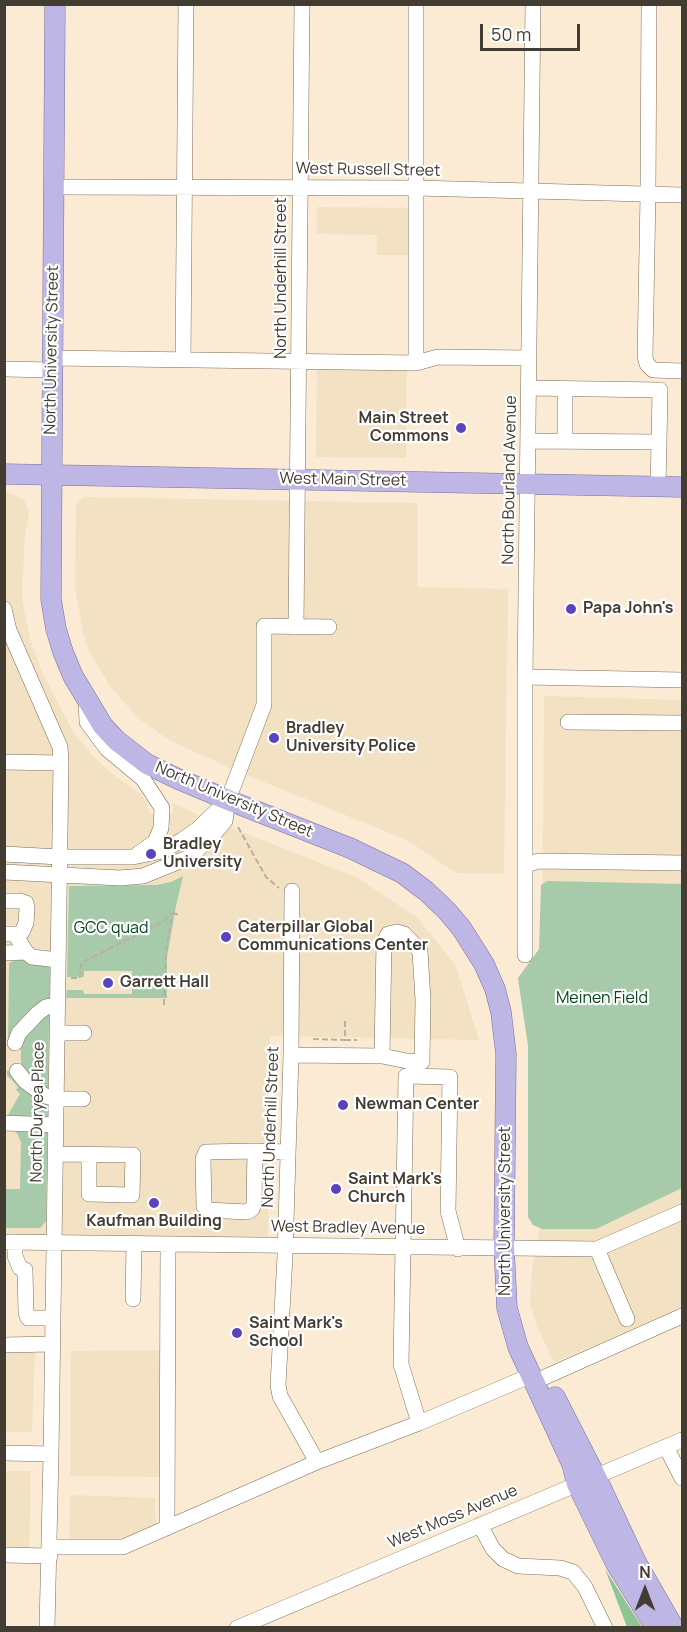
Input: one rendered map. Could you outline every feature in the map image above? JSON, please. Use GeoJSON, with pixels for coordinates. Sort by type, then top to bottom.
{"type":"FeatureCollection","features":[{"type":"Feature","properties":{"kind":"main road","name":"North University Street"},"geometry":{"type":"LineString","coordinates":[[55,4],[51,599],[56,629],[63,651],[73,676],[103,726],[116,740],[147,764],[228,800],[350,848],[402,873],[447,911],[462,929],[484,964],[495,989],[501,1012],[506,1054],[505,1293],[518,1347],[539,1376],[596,1477],[636,1562],[674,1628]]}},
{"type":"Feature","properties":{"kind":"main road","name":"West Main Street"},"geometry":{"type":"LineString","coordinates":[[4,474],[682,487]]}},
{"type":"Feature","properties":{"kind":"main road","name":"North University Street"},"geometry":{"type":"LineString","coordinates":[[539,1376],[572,1464],[577,1484],[616,1564],[656,1628]]}},
{"type":"Feature","properties":{"kind":"street"},"geometry":{"type":"LineString","coordinates":[[183,360],[186,4]]}},
{"type":"Feature","properties":{"kind":"street","name":"North Underhill Street"},"geometry":{"type":"LineString","coordinates":[[296,627],[302,4]]}},
{"type":"Feature","properties":{"kind":"street"},"geometry":{"type":"LineString","coordinates":[[416,4],[416,363]]}},
{"type":"Feature","properties":{"kind":"street","name":"North Bourland Avenue"},"geometry":{"type":"LineString","coordinates":[[525,956],[525,677],[533,4]]}},
{"type":"Feature","properties":{"kind":"street"},"geometry":{"type":"LineString","coordinates":[[649,4],[645,357],[647,364],[653,370],[682,371]]}},
{"type":"Feature","properties":{"kind":"street","name":"West Russell Street"},"geometry":{"type":"LineString","coordinates":[[53,187],[416,188],[682,195]]}},
{"type":"Feature","properties":{"kind":"street"},"geometry":{"type":"LineString","coordinates":[[4,369],[52,364],[183,360],[416,363],[438,357],[529,358]]}},
{"type":"Feature","properties":{"kind":"street"},"geometry":{"type":"LineString","coordinates":[[529,388],[660,390],[658,486]]}},
{"type":"Feature","properties":{"kind":"street"},"geometry":{"type":"LineString","coordinates":[[565,389],[565,441]]}},
{"type":"Feature","properties":{"kind":"street"},"geometry":{"type":"LineString","coordinates":[[528,441],[659,442]]}},
{"type":"Feature","properties":{"kind":"street","name":"North Duryea Place"},"geometry":{"type":"LineString","coordinates":[[4,609],[9,630],[60,747],[61,763],[47,1628]]}},
{"type":"Feature","properties":{"kind":"street"},"geometry":{"type":"LineString","coordinates":[[4,872],[131,877],[166,868],[190,857],[225,821],[228,800],[264,705],[264,626],[329,627]]}},
{"type":"Feature","properties":{"kind":"street"},"geometry":{"type":"LineString","coordinates":[[525,677],[682,680]]}},
{"type":"Feature","properties":{"kind":"street"},"geometry":{"type":"LineString","coordinates":[[86,698],[87,722],[107,749],[143,779],[162,808],[161,828],[155,842],[133,857]]}},
{"type":"Feature","properties":{"kind":"street"},"geometry":{"type":"LineString","coordinates":[[568,722],[682,723]]}},
{"type":"Feature","properties":{"kind":"street"},"geometry":{"type":"LineString","coordinates":[[4,762],[61,763]]}},
{"type":"Feature","properties":{"kind":"street"},"geometry":{"type":"LineString","coordinates":[[4,854],[133,857],[162,851],[182,840],[228,800]]}},
{"type":"Feature","properties":{"kind":"street"},"geometry":{"type":"LineString","coordinates":[[525,865],[539,861],[682,863]]}},
{"type":"Feature","properties":{"kind":"street","name":"North Underhill Street"},"geometry":{"type":"LineString","coordinates":[[292,891],[291,1055],[279,1385],[280,1396],[317,1462]]}},
{"type":"Feature","properties":{"kind":"street"},"geometry":{"type":"LineString","coordinates":[[4,901],[20,901],[26,903],[27,908],[25,928],[19,934],[10,934]]}},
{"type":"Feature","properties":{"kind":"street"},"geometry":{"type":"LineString","coordinates":[[291,1055],[382,1056],[422,1062],[420,951],[404,934],[397,932],[388,934],[384,942],[382,1056]]}},
{"type":"Feature","properties":{"kind":"street"},"geometry":{"type":"LineString","coordinates":[[10,934],[32,957],[58,960]]}},
{"type":"Feature","properties":{"kind":"street"},"geometry":{"type":"LineString","coordinates":[[4,953],[26,952]]}},
{"type":"Feature","properties":{"kind":"street"},"geometry":{"type":"LineString","coordinates":[[15,1043],[19,1033],[38,1013],[46,1007],[58,1005]]}},
{"type":"Feature","properties":{"kind":"street"},"geometry":{"type":"LineString","coordinates":[[57,1033],[84,1033]]}},
{"type":"Feature","properties":{"kind":"street"},"geometry":{"type":"LineString","coordinates":[[17,1071],[25,1081],[45,1096],[83,1100]]}},
{"type":"Feature","properties":{"kind":"street"},"geometry":{"type":"LineString","coordinates":[[419,1423],[401,1364],[406,1076],[450,1077],[448,1211],[458,1248]]}},
{"type":"Feature","properties":{"kind":"street"},"geometry":{"type":"LineString","coordinates":[[4,1123],[56,1125]]}},
{"type":"Feature","properties":{"kind":"street"},"geometry":{"type":"LineString","coordinates":[[255,1151],[252,1209],[247,1212],[207,1210],[204,1206],[203,1159],[206,1152],[255,1151],[288,1152]]}},
{"type":"Feature","properties":{"kind":"street"},"geometry":{"type":"LineString","coordinates":[[56,1154],[89,1155]]}},
{"type":"Feature","properties":{"kind":"street","name":"West Bradley Avenue"},"geometry":{"type":"LineString","coordinates":[[10,1242],[597,1249],[682,1212]]}},
{"type":"Feature","properties":{"kind":"street"},"geometry":{"type":"LineString","coordinates":[[10,1242],[20,1268],[25,1270],[28,1318],[52,1318]]}},
{"type":"Feature","properties":{"kind":"street"},"geometry":{"type":"LineString","coordinates":[[133,1299],[134,1244]]}},
{"type":"Feature","properties":{"kind":"street"},"geometry":{"type":"LineString","coordinates":[[167,1528],[168,1244]]}},
{"type":"Feature","properties":{"kind":"street"},"geometry":{"type":"LineString","coordinates":[[597,1249],[627,1319]]}},
{"type":"Feature","properties":{"kind":"street"},"geometry":{"type":"LineString","coordinates":[[4,1555],[123,1547],[317,1462],[539,1376],[682,1316]]}},
{"type":"Feature","properties":{"kind":"street"},"geometry":{"type":"LineString","coordinates":[[4,1345],[52,1344]]}},
{"type":"Feature","properties":{"kind":"street","name":"West Moss Avenue"},"geometry":{"type":"LineString","coordinates":[[237,1628],[682,1440]]}},
{"type":"Feature","properties":{"kind":"street"},"geometry":{"type":"LineString","coordinates":[[666,1447],[682,1478]]}},
{"type":"Feature","properties":{"kind":"street"},"geometry":{"type":"LineString","coordinates":[[4,1453],[51,1454]]}},
{"type":"Feature","properties":{"kind":"street"},"geometry":{"type":"LineString","coordinates":[[480,1525],[493,1549],[503,1559],[518,1566],[560,1568],[573,1572],[585,1587],[605,1628]]}},
{"type":"Feature","properties":{"kind":"path"},"geometry":{"type":"LineString","coordinates":[[238,827],[266,877],[281,890],[292,891]]}},
{"type":"Feature","properties":{"kind":"path"},"geometry":{"type":"LineString","coordinates":[[172,913],[180,915]]}},
{"type":"Feature","properties":{"kind":"path"},"geometry":{"type":"LineString","coordinates":[[69,978],[80,978],[81,963],[164,921],[172,913]]}},
{"type":"Feature","properties":{"kind":"path"},"geometry":{"type":"LineString","coordinates":[[164,1005],[166,951],[172,913]]}},
{"type":"Feature","properties":{"kind":"path"},"geometry":{"type":"LineString","coordinates":[[313,1039],[345,1040],[345,1021]]}},
{"type":"Feature","properties":{"kind":"shaded area"},"geometry":{"type":"Polygon","coordinates":[[[317,207],[411,208],[410,255],[377,255],[377,235],[317,234],[317,207]]]}},
{"type":"Feature","properties":{"kind":"shaded area"},"geometry":{"type":"Polygon","coordinates":[[[317,368],[407,368],[406,458],[316,457],[317,368]]]}},
{"type":"Feature","properties":{"kind":"shaded area","name":"Bradley University"},"geometry":{"type":"Polygon","coordinates":[[[5,493],[24,500],[29,513],[25,533],[22,598],[30,639],[43,674],[74,733],[95,758],[115,776],[141,794],[150,814],[173,814],[173,803],[356,877],[418,918],[456,966],[479,1040],[270,1036],[268,1245],[5,1242],[5,493]]]}},
{"type":"Feature","properties":{"kind":"shaded area"},"geometry":{"type":"Polygon","coordinates":[[[84,497],[418,503],[417,587],[508,589],[504,874],[456,873],[407,840],[239,772],[171,741],[138,718],[110,686],[90,653],[83,633],[75,587],[76,504],[84,497]]]}},
{"type":"Feature","properties":{"kind":"shaded area"},"geometry":{"type":"Polygon","coordinates":[[[544,696],[682,700],[682,1307],[554,1363],[536,1324],[530,1303],[532,1270],[540,1227],[544,696]]]}},
{"type":"Feature","properties":{"kind":"shaded area"},"geometry":{"type":"Polygon","coordinates":[[[161,1350],[160,1477],[70,1476],[71,1351],[161,1350]]]}},
{"type":"Feature","properties":{"kind":"shaded area"},"geometry":{"type":"Polygon","coordinates":[[[5,1352],[35,1352],[32,1432],[5,1432],[5,1352]]]}},
{"type":"Feature","properties":{"kind":"shaded area"},"geometry":{"type":"Polygon","coordinates":[[[5,1471],[31,1471],[29,1553],[5,1553],[5,1471]]]}},
{"type":"Feature","properties":{"kind":"shaded area"},"geometry":{"type":"Polygon","coordinates":[[[70,1495],[155,1498],[155,1516],[159,1529],[121,1542],[69,1541],[70,1495]]]}},
{"type":"Feature","properties":{"kind":"green space","name":"GCC quad"},"geometry":{"type":"Polygon","coordinates":[[[183,876],[167,957],[167,998],[66,998],[67,990],[83,990],[84,994],[132,994],[132,971],[84,971],[84,977],[67,977],[69,886],[156,885],[171,882],[183,876]]]}},
{"type":"Feature","properties":{"kind":"green space","name":"Meinen Field"},"geometry":{"type":"Polygon","coordinates":[[[547,881],[682,884],[682,1188],[596,1229],[542,1229],[533,1225],[528,1217],[528,1046],[518,978],[539,949],[541,885],[547,881]]]}},
{"type":"Feature","properties":{"kind":"green space"},"geometry":{"type":"Polygon","coordinates":[[[18,959],[50,962],[46,1221],[40,1228],[5,1228],[5,1189],[20,1189],[21,1142],[8,1115],[20,1094],[16,1090],[18,1087],[7,1075],[7,1071],[21,1070],[21,1044],[8,1043],[9,963],[18,959]]]}},
{"type":"Feature","properties":{"kind":"green space"},"geometry":{"type":"Polygon","coordinates":[[[605,1569],[642,1627],[627,1627],[605,1569]]]}},
{"type":"Feature","properties":{"kind":"place","name":"Main Street Commons"},"geometry":{"type":"Point","coordinates":[461,428]}},
{"type":"Feature","properties":{"kind":"place","name":"Papa John's"},"geometry":{"type":"Point","coordinates":[571,609]}},
{"type":"Feature","properties":{"kind":"place","name":"Bradley University Police"},"geometry":{"type":"Point","coordinates":[274,738]}},
{"type":"Feature","properties":{"kind":"place","name":"Bradley University"},"geometry":{"type":"Point","coordinates":[151,854]}},
{"type":"Feature","properties":{"kind":"place","name":"Caterpillar Global Communications Center"},"geometry":{"type":"Point","coordinates":[226,937]}},
{"type":"Feature","properties":{"kind":"place","name":"Garrett Hall"},"geometry":{"type":"Point","coordinates":[108,983]}},
{"type":"Feature","properties":{"kind":"place","name":"Newman Center"},"geometry":{"type":"Point","coordinates":[343,1105]}},
{"type":"Feature","properties":{"kind":"place","name":"Saint Mark's Church"},"geometry":{"type":"Point","coordinates":[336,1189]}},
{"type":"Feature","properties":{"kind":"place","name":"Kaufman Building"},"geometry":{"type":"Point","coordinates":[154,1203]}},
{"type":"Feature","properties":{"kind":"place","name":"Saint Mark's School"},"geometry":{"type":"Point","coordinates":[237,1333]}}]}
